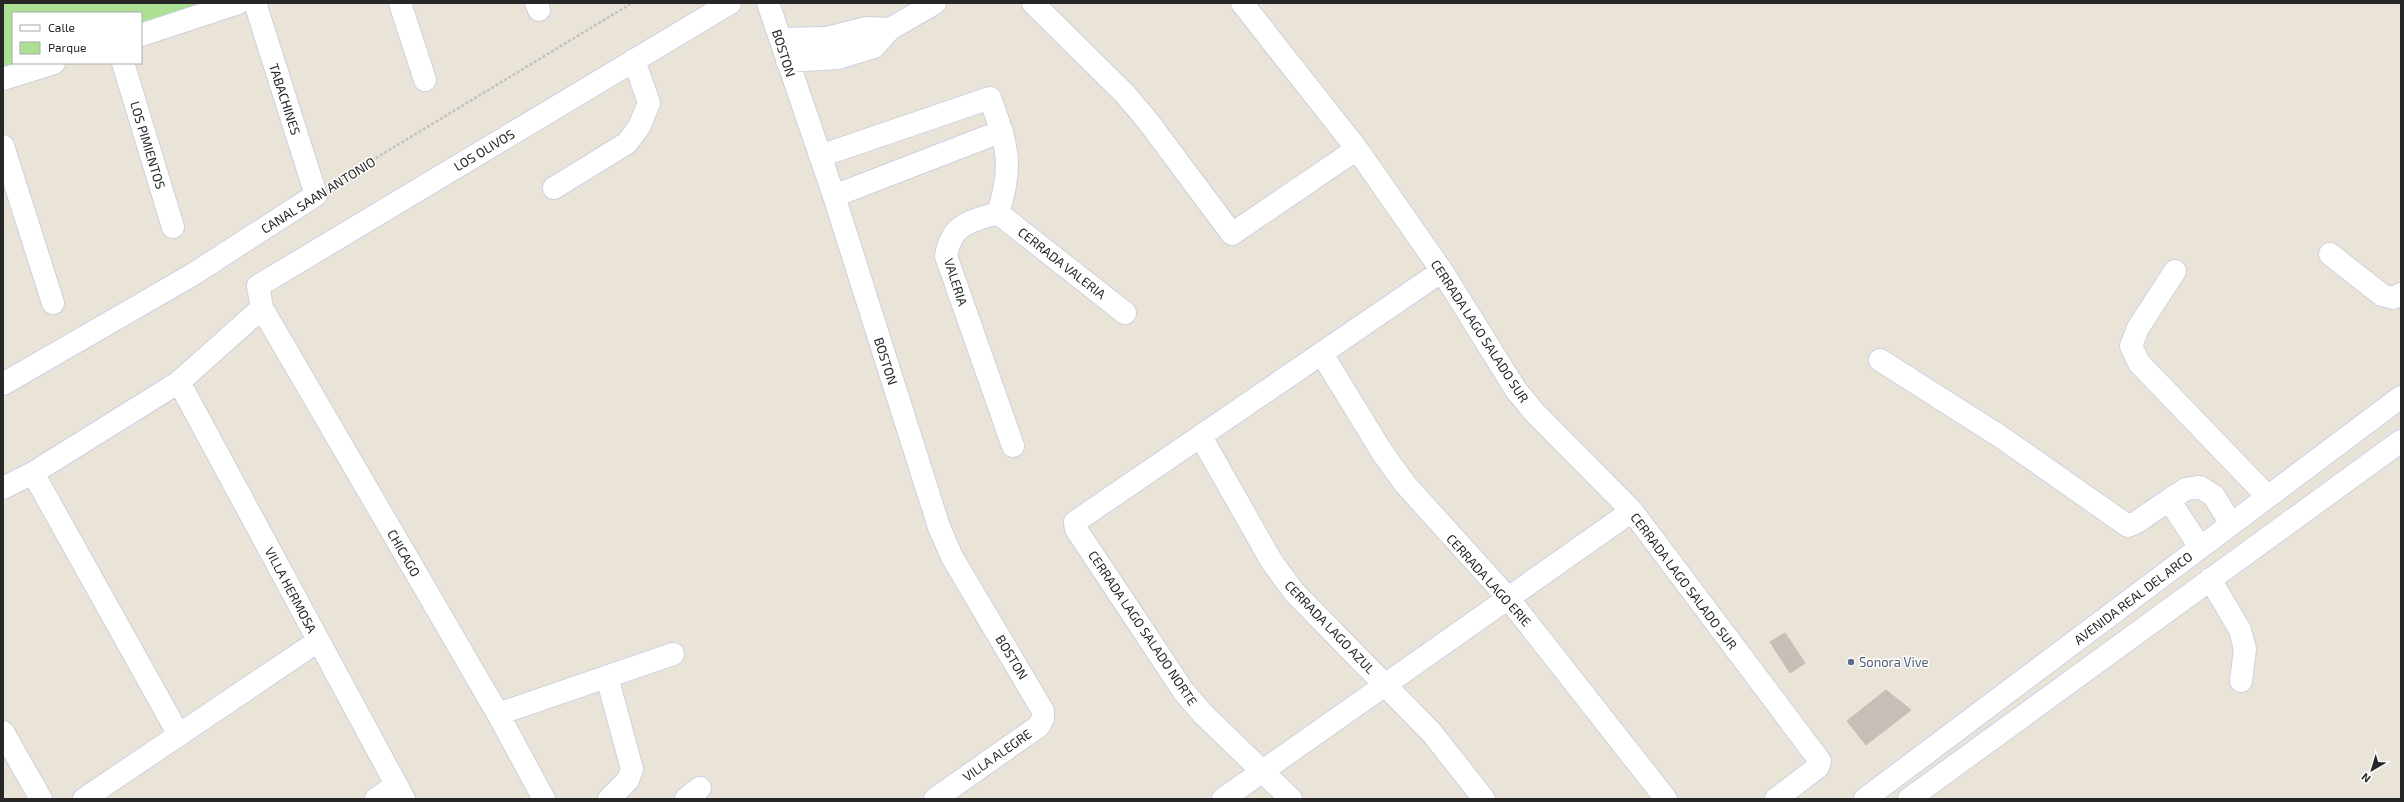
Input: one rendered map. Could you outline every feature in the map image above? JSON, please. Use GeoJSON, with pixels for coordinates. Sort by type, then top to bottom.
{"type":"FeatureCollection","features":[{"type":"Feature","properties":{"kind":"street"},"geometry":{"type":"LineString","coordinates":[[142,35],[238,3]]}},
{"type":"Feature","properties":{"kind":"street","name":"TABACHINES"},"geometry":{"type":"LineString","coordinates":[[255,3],[316,195]]}},
{"type":"Feature","properties":{"kind":"street"},"geometry":{"type":"LineString","coordinates":[[400,3],[425,80]]}},
{"type":"Feature","properties":{"kind":"street","name":"LOS OLIVOS"},"geometry":{"type":"LineString","coordinates":[[262,308],[257,288],[261,282],[730,3]]}},
{"type":"Feature","properties":{"kind":"street","name":"BOSTON"},"geometry":{"type":"LineString","coordinates":[[768,3],[834,196],[938,526],[964,580],[1039,702]]}},
{"type":"Feature","properties":{"kind":"street"},"geometry":{"type":"LineString","coordinates":[[787,61],[846,56],[874,46],[890,29],[935,3]]}},
{"type":"Feature","properties":{"kind":"street"},"geometry":{"type":"LineString","coordinates":[[1033,3],[1125,94],[1147,120],[1232,234],[1357,149]]}},
{"type":"Feature","properties":{"kind":"street","name":"CERRADA LAGO SALADO SUR"},"geometry":{"type":"LineString","coordinates":[[1242,3],[1357,149],[1442,271],[1516,390],[1535,413],[1632,511],[1820,761],[1818,767],[1776,799]]}},
{"type":"Feature","properties":{"kind":"street"},"geometry":{"type":"LineString","coordinates":[[780,39],[828,38],[867,28],[890,29]]}},
{"type":"Feature","properties":{"kind":"street"},"geometry":{"type":"LineString","coordinates":[[554,188],[627,143],[639,127],[650,103],[634,60]]}},
{"type":"Feature","properties":{"kind":"street"},"geometry":{"type":"LineString","coordinates":[[3,79],[51,64]]}},
{"type":"Feature","properties":{"kind":"street","name":"LOS PIMIENTOS"},"geometry":{"type":"LineString","coordinates":[[123,64],[173,227]]}},
{"type":"Feature","properties":{"kind":"street"},"geometry":{"type":"LineString","coordinates":[[820,156],[990,98],[1002,131],[1008,162],[1007,188],[998,213]]}},
{"type":"Feature","properties":{"kind":"street"},"geometry":{"type":"LineString","coordinates":[[834,196],[1002,131]]}},
{"type":"Feature","properties":{"kind":"street"},"geometry":{"type":"LineString","coordinates":[[3,146],[53,303]]}},
{"type":"Feature","properties":{"kind":"street","name":"CANAL SAAN ANTONIO"},"geometry":{"type":"LineString","coordinates":[[3,384],[192,275],[316,195]]}},
{"type":"Feature","properties":{"kind":"street","name":"CERRADA VALERIA"},"geometry":{"type":"LineString","coordinates":[[998,213],[1125,313]]}},
{"type":"Feature","properties":{"kind":"street","name":"VALERIA"},"geometry":{"type":"LineString","coordinates":[[998,213],[960,227],[949,240],[946,256],[1013,446]]}},
{"type":"Feature","properties":{"kind":"street"},"geometry":{"type":"LineString","coordinates":[[2330,254],[2382,295],[2393,298],[2401,294]]}},
{"type":"Feature","properties":{"kind":"street"},"geometry":{"type":"LineString","coordinates":[[1201,438],[1442,271]]}},
{"type":"Feature","properties":{"kind":"street"},"geometry":{"type":"LineString","coordinates":[[2175,271],[2138,328],[2132,346],[2136,358],[2139,363],[2267,496]]}},
{"type":"Feature","properties":{"kind":"street"},"geometry":{"type":"LineString","coordinates":[[3,488],[34,473],[179,382],[262,308]]}},
{"type":"Feature","properties":{"kind":"street","name":"CHICAGO"},"geometry":{"type":"LineString","coordinates":[[262,308],[498,714],[544,799]]}},
{"type":"Feature","properties":{"kind":"street","name":"CERRADA LAGO ERIE"},"geometry":{"type":"LineString","coordinates":[[1322,354],[1382,452],[1405,484],[1508,598],[1666,799]]}},
{"type":"Feature","properties":{"kind":"street"},"geometry":{"type":"LineString","coordinates":[[1880,360],[2001,438],[2128,526],[2137,522],[2186,489],[2200,486],[2214,496],[2231,524]]}},
{"type":"Feature","properties":{"kind":"street","name":"VILLA HERMOSA"},"geometry":{"type":"LineString","coordinates":[[179,382],[400,792]]}},
{"type":"Feature","properties":{"kind":"street","name":"AVENIDA REAL DEL ARCO"},"geometry":{"type":"LineString","coordinates":[[1865,799],[2401,397]]}},
{"type":"Feature","properties":{"kind":"street","name":"CERRADA LAGO SALADO NORTE"},"geometry":{"type":"LineString","coordinates":[[1201,438],[1078,518],[1075,522],[1076,529],[1184,692],[1204,714],[1264,770],[1291,799]]}},
{"type":"Feature","properties":{"kind":"street","name":"CERRADA LAGO AZUL"},"geometry":{"type":"LineString","coordinates":[[1201,438],[1272,562],[1294,592],[1386,684],[1432,733],[1484,799]]}},
{"type":"Feature","properties":{"kind":"street"},"geometry":{"type":"LineString","coordinates":[[1910,799],[2401,441]]}},
{"type":"Feature","properties":{"kind":"street"},"geometry":{"type":"LineString","coordinates":[[2335,445],[2356,474]]}},
{"type":"Feature","properties":{"kind":"street"},"geometry":{"type":"LineString","coordinates":[[34,473],[178,735]]}},
{"type":"Feature","properties":{"kind":"street"},"geometry":{"type":"LineString","coordinates":[[2169,500],[2200,547]]}},
{"type":"Feature","properties":{"kind":"street"},"geometry":{"type":"LineString","coordinates":[[1223,799],[1632,511]]}},
{"type":"Feature","properties":{"kind":"street"},"geometry":{"type":"LineString","coordinates":[[2210,579],[2240,630],[2245,649],[2241,681]]}},
{"type":"Feature","properties":{"kind":"street"},"geometry":{"type":"LineString","coordinates":[[84,799],[318,641]]}},
{"type":"Feature","properties":{"kind":"street"},"geometry":{"type":"LineString","coordinates":[[498,714],[673,654]]}},
{"type":"Feature","properties":{"kind":"street"},"geometry":{"type":"LineString","coordinates":[[607,677],[632,770],[628,780],[609,799]]}},
{"type":"Feature","properties":{"kind":"street","name":"VILLA ALEGRE"},"geometry":{"type":"LineString","coordinates":[[935,799],[1039,726],[1043,718],[1043,711],[1039,702]]}},
{"type":"Feature","properties":{"kind":"street"},"geometry":{"type":"LineString","coordinates":[[1991,705],[2007,727]]}},
{"type":"Feature","properties":{"kind":"street"},"geometry":{"type":"LineString","coordinates":[[3,732],[41,799]]}},
{"type":"Feature","properties":{"kind":"street"},"geometry":{"type":"LineString","coordinates":[[376,799],[400,792]]}},
{"type":"Feature","properties":{"kind":"path","name":"CANAL SAAN ANTONIO"},"geometry":{"type":"LineString","coordinates":[[316,195],[632,3]]}},
{"type":"Feature","properties":{"kind":"green space"},"geometry":{"type":"Polygon","coordinates":[[[3,3],[211,3],[142,27],[142,12],[12,12],[12,64],[30,64],[3,73],[3,3]]]}},
{"type":"Feature","properties":{"kind":"building"},"geometry":{"type":"Polygon","coordinates":[[[1785,633],[1805,663],[1790,673],[1770,642],[1785,633]]]}},
{"type":"Feature","properties":{"kind":"building"},"geometry":{"type":"Polygon","coordinates":[[[1886,690],[1911,710],[1866,745],[1847,721],[1886,690]]]}},
{"type":"Feature","properties":{"kind":"place","name":"Sonora Vive"},"geometry":{"type":"Point","coordinates":[1851,662]}}]}
